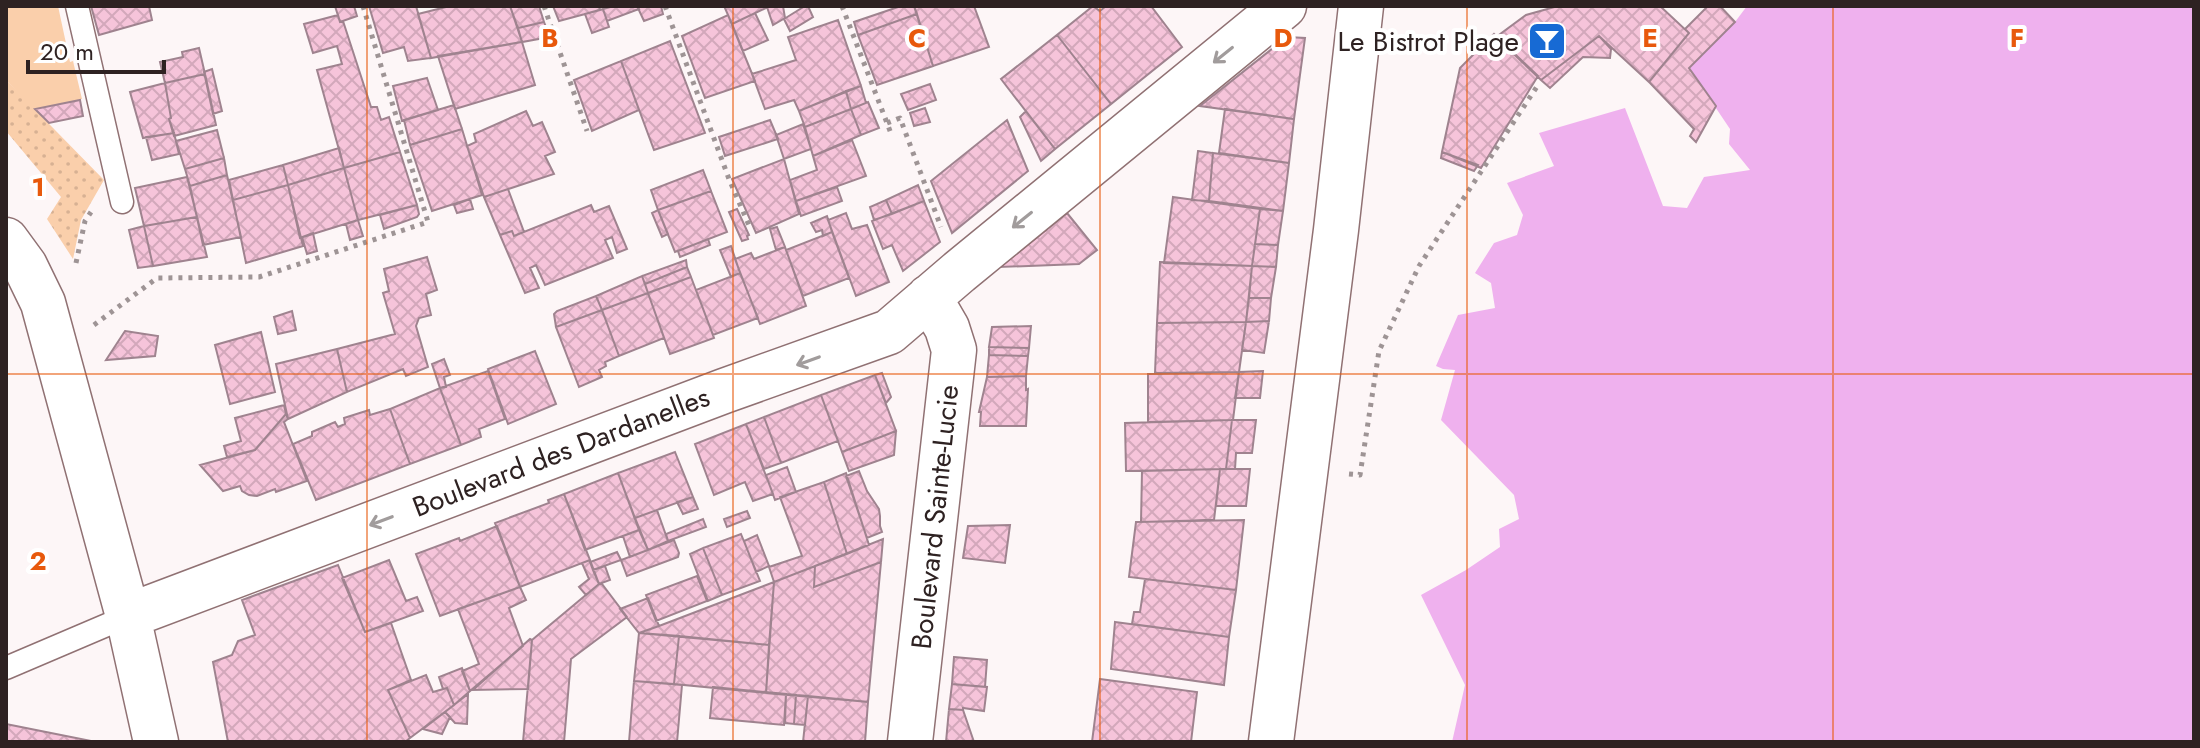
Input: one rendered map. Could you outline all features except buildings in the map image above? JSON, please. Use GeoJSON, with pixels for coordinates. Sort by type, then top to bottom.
{"type":"FeatureCollection","features":[{"type":"Feature","properties":{"kind":"street","name":"Boulevard des Dardanelles"},"geometry":{"type":"LineString","coordinates":[[128,616],[724,391],[889,332],[1284,6]]}},
{"type":"Feature","properties":{"kind":"street"},"geometry":{"type":"LineString","coordinates":[[1271,742],[1361,6]]}},
{"type":"Feature","properties":{"kind":"street"},"geometry":{"type":"LineString","coordinates":[[6,240],[25,266],[43,303],[128,616],[156,742]]}},
{"type":"Feature","properties":{"kind":"street","name":"Boulevard Sainte-Lucie"},"geometry":{"type":"LineString","coordinates":[[910,742],[954,350],[947,328],[944,284]]}},
{"type":"Feature","properties":{"kind":"lane"},"geometry":{"type":"LineString","coordinates":[[77,6],[122,202]]}},
{"type":"Feature","properties":{"kind":"lane"},"geometry":{"type":"LineString","coordinates":[[6,668],[128,616]]}},
{"type":"Feature","properties":{"kind":"path"},"geometry":{"type":"LineString","coordinates":[[57,352],[157,278],[259,277],[428,222],[363,6]]}},
{"type":"Feature","properties":{"kind":"path"},"geometry":{"type":"LineString","coordinates":[[544,6],[587,131]]}},
{"type":"Feature","properties":{"kind":"path"},"geometry":{"type":"LineString","coordinates":[[665,6],[751,230]]}},
{"type":"Feature","properties":{"kind":"path"},"geometry":{"type":"LineString","coordinates":[[842,6],[892,136]]}},
{"type":"Feature","properties":{"kind":"path"},"geometry":{"type":"LineString","coordinates":[[1360,475],[1379,351],[1419,266],[1538,85]]}},
{"type":"Feature","properties":{"kind":"path"},"geometry":{"type":"LineString","coordinates":[[887,123],[900,118],[944,284]]}},
{"type":"Feature","properties":{"kind":"path"},"geometry":{"type":"LineString","coordinates":[[75,268],[85,221]]}},
{"type":"Feature","properties":{"kind":"shaded area"},"geometry":{"type":"Polygon","coordinates":[[[6,6],[58,6],[82,99],[34,110],[6,80],[6,6]]]}},
{"type":"Feature","properties":{"kind":"shaded area"},"geometry":{"type":"Polygon","coordinates":[[[1747,6],[2194,6],[2194,742],[1452,742],[1465,685],[1421,595],[1500,547],[1499,529],[1519,519],[1514,495],[1441,420],[1455,370],[1436,366],[1458,315],[1495,308],[1491,283],[1475,273],[1494,243],[1517,235],[1523,215],[1507,183],[1554,166],[1539,133],[1625,108],[1663,206],[1687,208],[1704,177],[1750,170],[1729,144],[1730,129],[1689,68],[1747,6]]]}},
{"type":"Feature","properties":{"kind":"shaded area"},"geometry":{"type":"Polygon","coordinates":[[[6,80],[104,180],[81,220],[73,259],[47,219],[61,197],[6,131],[6,80]]]}},
{"type":"Feature","properties":{"kind":"place","name":"Le Bistrot Plage"},"geometry":{"type":"Point","coordinates":[1547,41]}}]}
